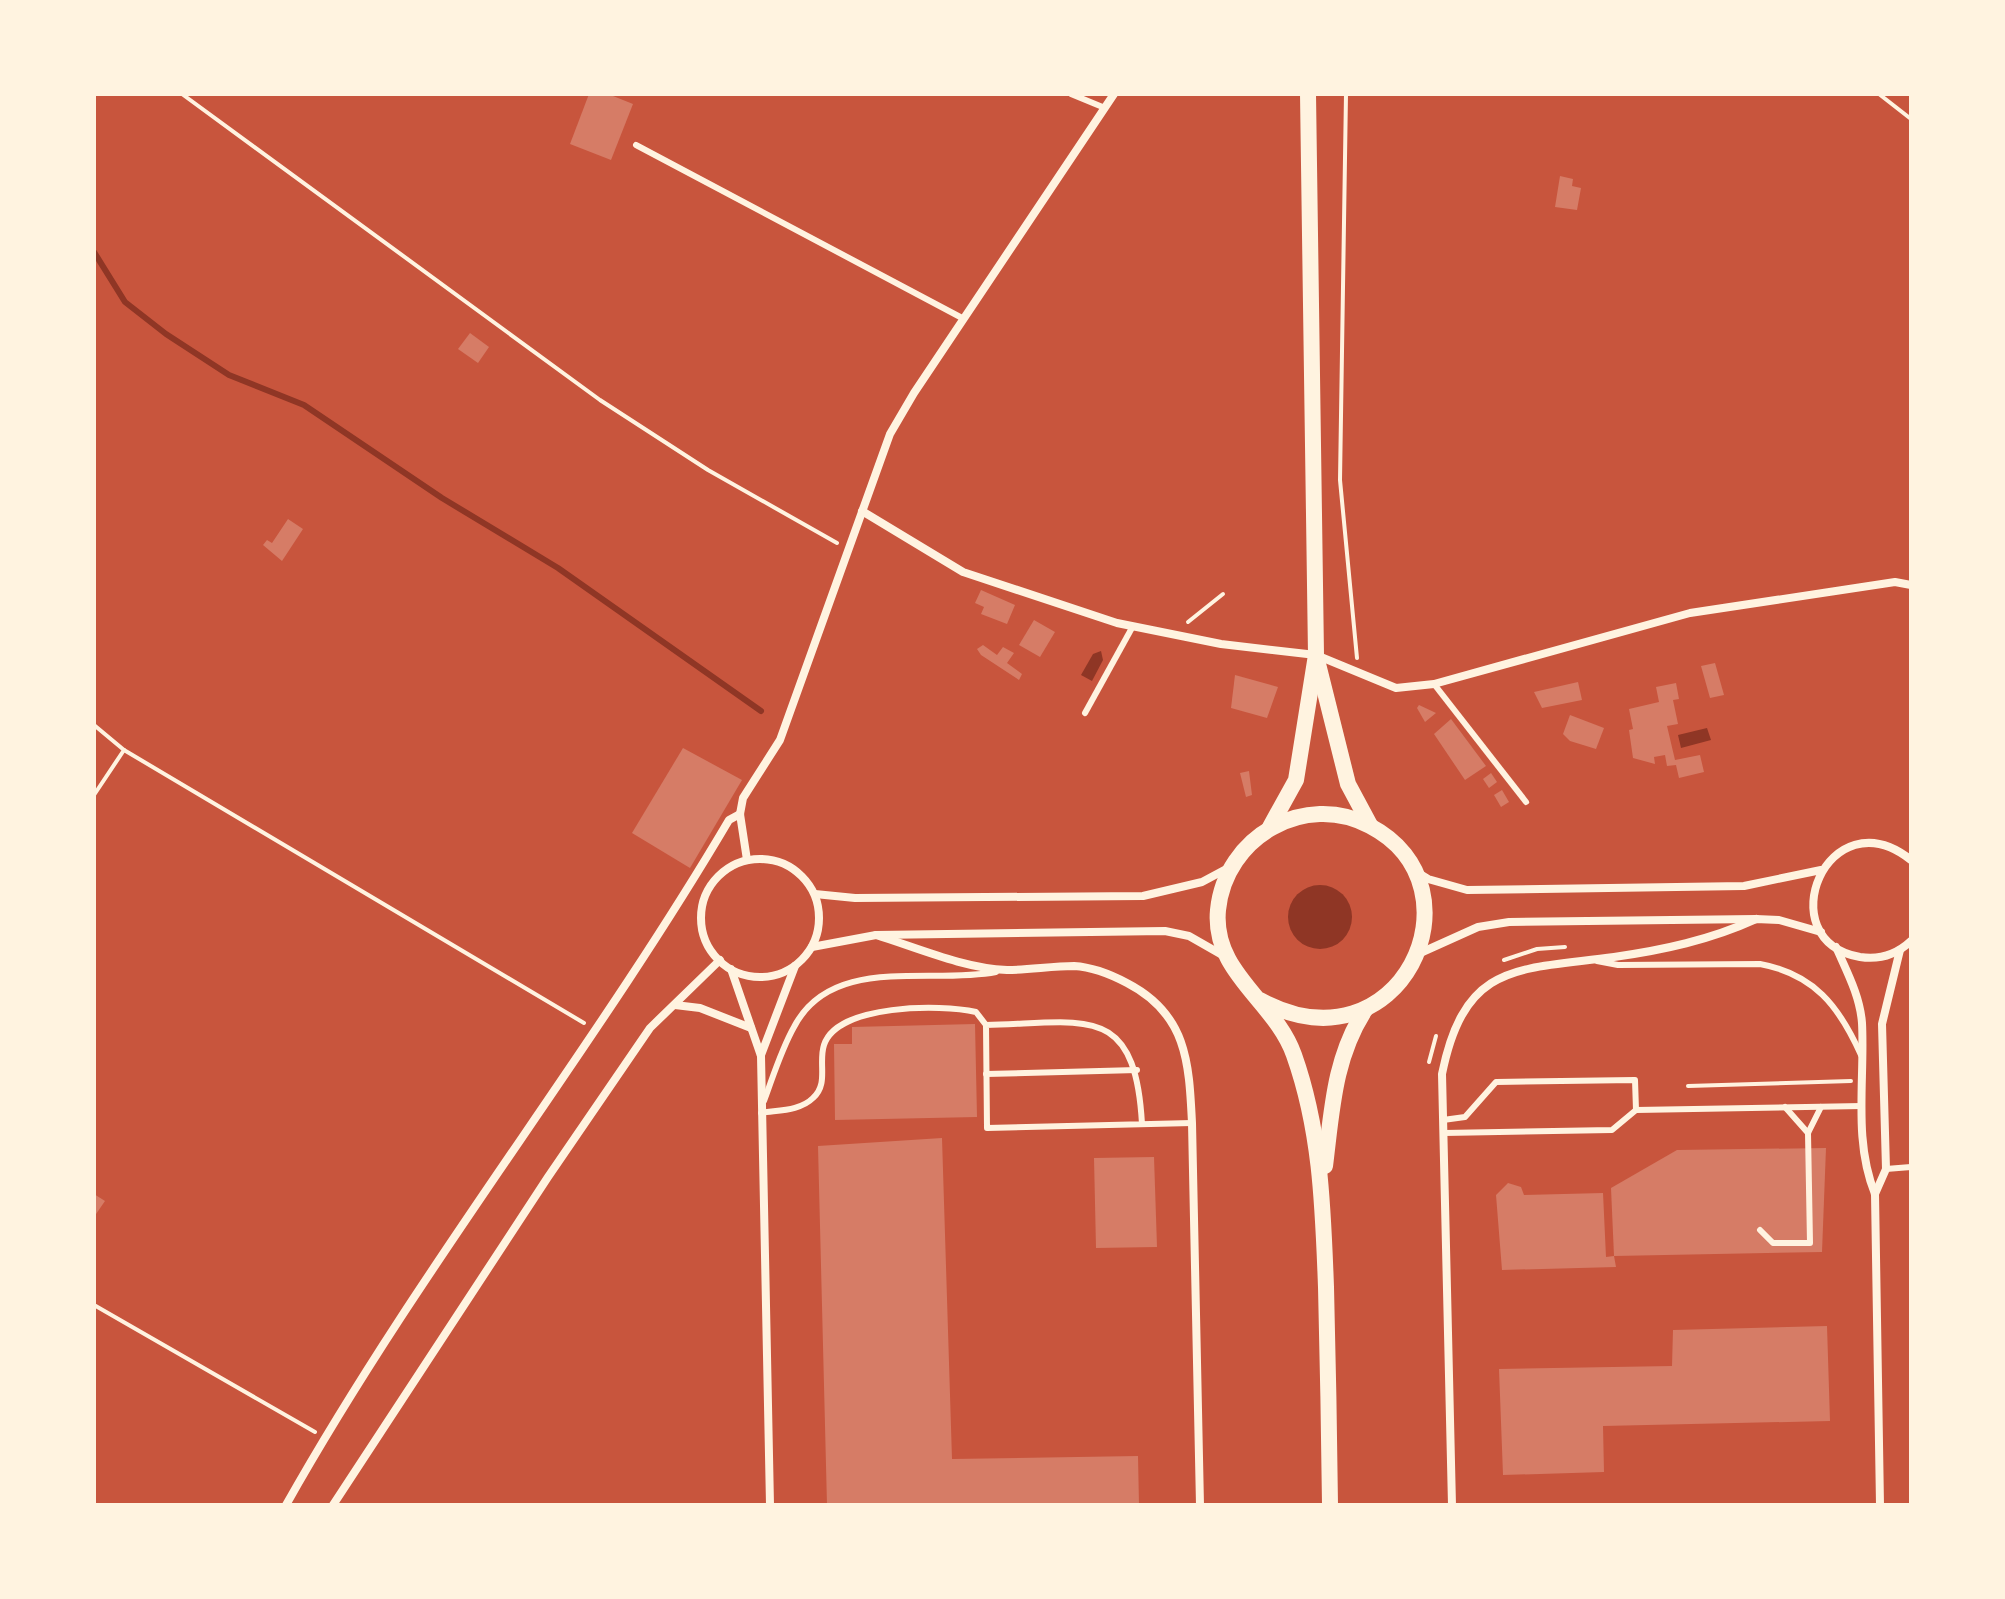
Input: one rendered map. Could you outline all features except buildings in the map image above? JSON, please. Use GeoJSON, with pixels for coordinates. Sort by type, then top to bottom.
{"type":"FeatureCollection","features":[{"type":"Feature","properties":{"kind":"main road"},"geometry":{"type":"LineString","coordinates":[[1270,827],[1296,780],[1316,655],[1308,94]]}},
{"type":"Feature","properties":{"kind":"main road"},"geometry":{"type":"LineString","coordinates":[[1316,655],[1348,784],[1370,825]]}},
{"type":"Feature","properties":{"kind":"main road"},"geometry":{"type":"LineString","coordinates":[[1260,1000],[1284,1014],[1311,1020],[1339,1018],[1365,1010],[1388,996],[1405,977],[1418,954],[1424,926],[1423,897],[1414,870],[1402,852],[1370,825],[1345,816],[1319,813],[1294,817],[1270,827],[1247,844],[1230,867],[1218,912],[1226,957],[1240,981],[1280,1024],[1310,1105],[1322,1183],[1330,1505]]}},
{"type":"Feature","properties":{"kind":"main road"},"geometry":{"type":"LineString","coordinates":[[1322,1183],[1337,1071],[1348,1039],[1365,1010]]}},
{"type":"Feature","properties":{"kind":"street"},"geometry":{"type":"LineString","coordinates":[[747,860],[740,814],[743,798],[780,740],[890,434],[1114,94]]}},
{"type":"Feature","properties":{"kind":"street"},"geometry":{"type":"LineString","coordinates":[[862,511],[963,572],[1133,626],[1221,644],[1316,655],[1396,688],[1434,684],[1690,613],[1895,582],[1911,585]]}},
{"type":"Feature","properties":{"kind":"street"},"geometry":{"type":"LineString","coordinates":[[286,1505],[324,1437],[468,1212],[596,1031],[729,820],[740,814]]}},
{"type":"Feature","properties":{"kind":"street"},"geometry":{"type":"LineString","coordinates":[[1880,1505],[1875,1194],[1864,1167],[1862,1022],[1855,988],[1836,947],[1821,932],[1812,901],[1821,870],[1833,857],[1865,843],[1899,851],[1911,860]]}},
{"type":"Feature","properties":{"kind":"street"},"geometry":{"type":"LineString","coordinates":[[761,1056],[795,966],[812,947],[819,927],[815,894],[793,869],[767,859],[747,860],[728,869],[709,889],[702,908],[702,928],[712,952],[731,969],[747,976],[767,977],[795,966]]}},
{"type":"Feature","properties":{"kind":"street"},"geometry":{"type":"LineString","coordinates":[[815,894],[855,898],[1143,896],[1202,882],[1230,867]]}},
{"type":"Feature","properties":{"kind":"street"},"geometry":{"type":"LineString","coordinates":[[1414,870],[1428,879],[1467,890],[1744,886],[1821,870]]}},
{"type":"Feature","properties":{"kind":"street"},"geometry":{"type":"LineString","coordinates":[[1418,954],[1478,927],[1509,922],[1756,919],[1779,920],[1821,932]]}},
{"type":"Feature","properties":{"kind":"street"},"geometry":{"type":"LineString","coordinates":[[1452,1505],[1442,1074],[1449,1043],[1472,999],[1494,981],[1518,968],[1653,951],[1705,939],[1756,919]]}},
{"type":"Feature","properties":{"kind":"street"},"geometry":{"type":"LineString","coordinates":[[812,947],[876,935],[1165,931],[1189,936],[1226,957]]}},
{"type":"Feature","properties":{"kind":"street"},"geometry":{"type":"LineString","coordinates":[[876,935],[966,963],[1005,970],[1077,966],[1114,976],[1151,995],[1178,1030],[1189,1065],[1192,1123],[1200,1505]]}},
{"type":"Feature","properties":{"kind":"street"},"geometry":{"type":"LineString","coordinates":[[1836,947],[1868,958],[1900,950],[1911,941]]}},
{"type":"Feature","properties":{"kind":"street"},"geometry":{"type":"LineString","coordinates":[[1875,1194],[1886,1169],[1882,1024],[1900,950]]}},
{"type":"Feature","properties":{"kind":"street"},"geometry":{"type":"LineString","coordinates":[[333,1505],[548,1177],[650,1028],[720,960]]}},
{"type":"Feature","properties":{"kind":"street"},"geometry":{"type":"LineString","coordinates":[[731,969],[761,1056],[770,1505]]}},
{"type":"Feature","properties":{"kind":"street"},"geometry":{"type":"LineString","coordinates":[[675,1005],[700,1008],[751,1028]]}},
{"type":"Feature","properties":{"kind":"lane"},"geometry":{"type":"LineString","coordinates":[[1071,94],[1105,108]]}},
{"type":"Feature","properties":{"kind":"lane"},"geometry":{"type":"LineString","coordinates":[[636,145],[964,319]]}},
{"type":"Feature","properties":{"kind":"lane"},"geometry":{"type":"LineString","coordinates":[[1085,713],[1133,626]]}},
{"type":"Feature","properties":{"kind":"lane"},"geometry":{"type":"LineString","coordinates":[[1434,684],[1526,802]]}},
{"type":"Feature","properties":{"kind":"lane"},"geometry":{"type":"LineString","coordinates":[[1590,960],[1618,965],[1760,964],[1782,968],[1822,990],[1837,1009],[1861,1055]]}},
{"type":"Feature","properties":{"kind":"lane"},"geometry":{"type":"LineString","coordinates":[[1005,970],[970,977],[858,979],[834,988],[811,1004],[794,1026],[761,1110],[799,1107],[813,1098],[821,1087],[823,1045],[836,1025],[858,1015],[958,1008],[976,1012],[986,1025],[987,1128],[1192,1123]]}},
{"type":"Feature","properties":{"kind":"lane"},"geometry":{"type":"LineString","coordinates":[[986,1025],[1086,1023],[1110,1032],[1124,1045],[1137,1070],[1142,1124]]}},
{"type":"Feature","properties":{"kind":"lane"},"geometry":{"type":"LineString","coordinates":[[986,1074],[1137,1070]]}},
{"type":"Feature","properties":{"kind":"lane"},"geometry":{"type":"LineString","coordinates":[[1443,1120],[1465,1117],[1496,1082],[1635,1080],[1636,1110]]}},
{"type":"Feature","properties":{"kind":"lane"},"geometry":{"type":"LineString","coordinates":[[1444,1133],[1612,1130],[1636,1110],[1862,1106]]}},
{"type":"Feature","properties":{"kind":"lane"},"geometry":{"type":"LineString","coordinates":[[1785,1107],[1808,1133]]}},
{"type":"Feature","properties":{"kind":"lane"},"geometry":{"type":"LineString","coordinates":[[1760,1230],[1764,1238],[1773,1243],[1810,1243],[1808,1133],[1821,1107]]}},
{"type":"Feature","properties":{"kind":"lane"},"geometry":{"type":"LineString","coordinates":[[1886,1169],[1911,1167]]}},
{"type":"Feature","properties":{"kind":"path"},"geometry":{"type":"LineString","coordinates":[[182,94],[600,400],[708,470],[849,550]]}},
{"type":"Feature","properties":{"kind":"path"},"geometry":{"type":"LineString","coordinates":[[1346,94],[1339,332],[1340,480],[1353,640],[1361,674]]}},
{"type":"Feature","properties":{"kind":"path"},"geometry":{"type":"LineString","coordinates":[[1879,94],[1911,119]]}},
{"type":"Feature","properties":{"kind":"path"},"geometry":{"type":"LineString","coordinates":[[1155,631],[1182,626],[1202,615],[1223,594]]}},
{"type":"Feature","properties":{"kind":"path"},"geometry":{"type":"LineString","coordinates":[[94,725],[124,750],[596,1031]]}},
{"type":"Feature","properties":{"kind":"path"},"geometry":{"type":"LineString","coordinates":[[94,795],[124,750]]}},
{"type":"Feature","properties":{"kind":"path"},"geometry":{"type":"LineString","coordinates":[[1499,963],[1537,949],[1579,946]]}},
{"type":"Feature","properties":{"kind":"path"},"geometry":{"type":"LineString","coordinates":[[1429,1063],[1437,1034]]}},
{"type":"Feature","properties":{"kind":"path"},"geometry":{"type":"LineString","coordinates":[[1688,1086],[1861,1081]]}},
{"type":"Feature","properties":{"kind":"path"},"geometry":{"type":"LineString","coordinates":[[94,1305],[324,1437]]}},
{"type":"Feature","properties":{"kind":"shaded area"},"geometry":{"type":"Polygon","coordinates":[[[1101,651],[1103,660],[1092,681],[1081,675],[1093,654],[1101,651]]]}},
{"type":"Feature","properties":{"kind":"shaded area"},"geometry":{"type":"Polygon","coordinates":[[[1707,728],[1711,740],[1681,748],[1678,735],[1707,728]]]}},
{"type":"Feature","properties":{"kind":"shaded area"},"geometry":{"type":"Polygon","coordinates":[[[1320,885],[1338,891],[1346,899],[1352,917],[1346,935],[1338,943],[1320,949],[1302,943],[1294,935],[1288,917],[1294,899],[1302,891],[1320,885]]]}},
{"type":"Feature","properties":{"kind":"waterway"},"geometry":{"type":"LineString","coordinates":[[94,252],[125,302],[166,334],[229,375],[304,405],[442,498],[558,568],[761,711]]}}]}
